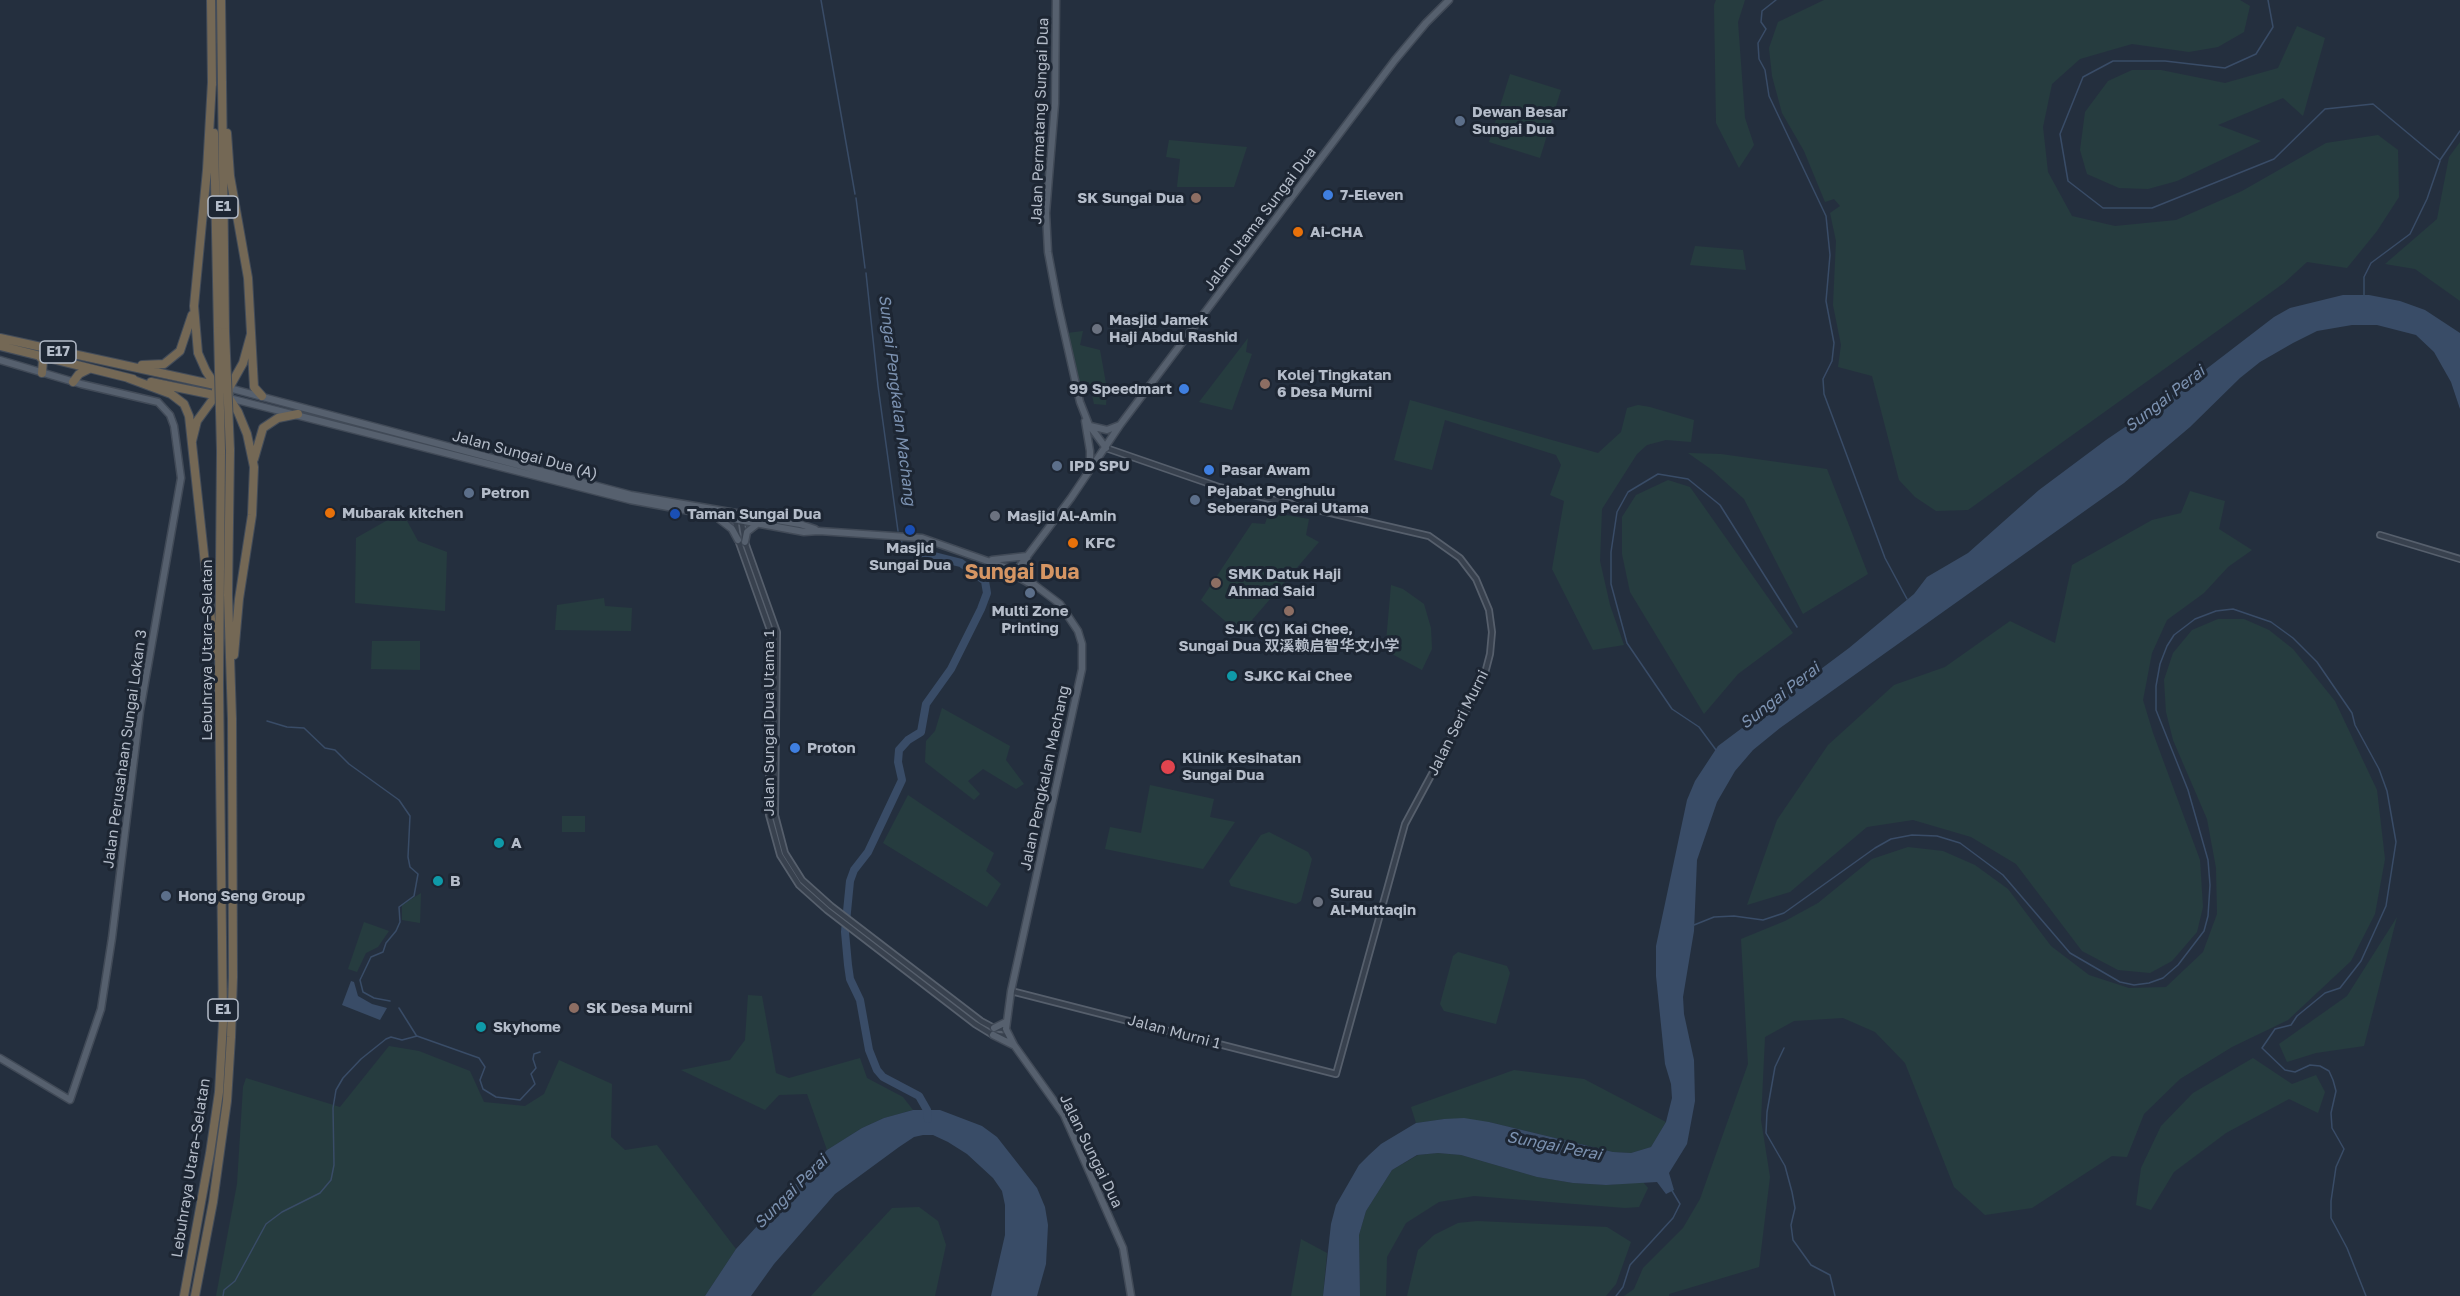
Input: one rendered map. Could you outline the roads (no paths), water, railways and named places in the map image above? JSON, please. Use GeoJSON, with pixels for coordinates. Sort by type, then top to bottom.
{"type":"FeatureCollection","features":[{"type":"Feature","properties":{"kind":"highway","name":"Lebuhraya Utara–Selatan"},"geometry":{"type":"LineString","coordinates":[[195,1296],[213,1202],[227,1101],[233,977],[232,720],[228,595],[230,450],[222,332],[211,0]]}},
{"type":"Feature","properties":{"kind":"highway","name":"Lebuhraya Utara–Selatan"},"geometry":{"type":"LineString","coordinates":[[184,1296],[219,1092],[223,1022],[219,684],[222,332],[221,0]]}},
{"type":"Feature","properties":{"kind":"highway"},"geometry":{"type":"LineString","coordinates":[[121,364],[156,365],[171,360],[180,351],[185,341],[194,306],[207,170],[212,82]]}},
{"type":"Feature","properties":{"kind":"highway"},"geometry":{"type":"LineString","coordinates":[[222,82],[230,176],[248,278],[254,387],[262,396]]}},
{"type":"Feature","properties":{"kind":"highway"},"geometry":{"type":"LineString","coordinates":[[192,441],[197,421],[216,395],[216,386],[206,371],[198,352],[194,306]]}},
{"type":"Feature","properties":{"kind":"highway"},"geometry":{"type":"LineString","coordinates":[[251,334],[243,363],[228,388],[229,398],[247,434],[254,460]]}},
{"type":"Feature","properties":{"kind":"highway","name":"E17"},"geometry":{"type":"LineString","coordinates":[[0,338],[121,364]]}},
{"type":"Feature","properties":{"kind":"highway","name":"E17"},"geometry":{"type":"LineString","coordinates":[[0,346],[128,378]]}},
{"type":"Feature","properties":{"kind":"highway"},"geometry":{"type":"LineString","coordinates":[[39,356],[43,364],[42,373]]}},
{"type":"Feature","properties":{"kind":"highway"},"geometry":{"type":"LineString","coordinates":[[121,364],[228,388]]}},
{"type":"Feature","properties":{"kind":"highway"},"geometry":{"type":"LineString","coordinates":[[77,383],[79,374],[90,369]]}},
{"type":"Feature","properties":{"kind":"highway"},"geometry":{"type":"LineString","coordinates":[[128,378],[229,398]]}},
{"type":"Feature","properties":{"kind":"highway"},"geometry":{"type":"LineString","coordinates":[[128,378],[171,394],[184,404],[189,416],[194,482],[219,684]]}},
{"type":"Feature","properties":{"kind":"highway"},"geometry":{"type":"LineString","coordinates":[[232,720],[236,627],[252,514],[254,460],[263,428],[278,418],[298,414]]}},
{"type":"Feature","properties":{"kind":"main road","name":"Jalan Permatang Sungai Dua"},"geometry":{"type":"LineString","coordinates":[[1056,0],[1055,104],[1046,213],[1048,243],[1058,305],[1084,417],[1106,448]]}},
{"type":"Feature","properties":{"kind":"main road","name":"Jalan Utama Sungai Dua"},"geometry":{"type":"LineString","coordinates":[[1014,573],[1090,471],[1120,425],[1401,51],[1449,0]]}},
{"type":"Feature","properties":{"kind":"main road"},"geometry":{"type":"LineString","coordinates":[[0,360],[77,383]]}},
{"type":"Feature","properties":{"kind":"main road","name":"Jalan Perusahaan Sungai Lokan 3"},"geometry":{"type":"LineString","coordinates":[[0,1058],[70,1100],[101,1010],[140,711],[179,497],[181,478],[178,449],[174,426],[165,408],[148,398],[77,383]]}},
{"type":"Feature","properties":{"kind":"main road","name":"Jalan Sungai Dua (A)"},"geometry":{"type":"LineString","coordinates":[[228,388],[631,495],[738,518],[757,525],[804,532],[922,538],[988,560],[1014,573]]}},
{"type":"Feature","properties":{"kind":"main road","name":"Jalan Sungai Dua (A)"},"geometry":{"type":"LineString","coordinates":[[229,398],[630,501],[714,516],[800,524],[819,531]]}},
{"type":"Feature","properties":{"kind":"main road"},"geometry":{"type":"LineString","coordinates":[[1084,417],[1090,452],[1090,471]]}},
{"type":"Feature","properties":{"kind":"main road"},"geometry":{"type":"LineString","coordinates":[[1089,425],[1096,429],[1107,430],[1120,425]]}},
{"type":"Feature","properties":{"kind":"main road"},"geometry":{"type":"LineString","coordinates":[[714,516],[728,525],[741,541],[749,529],[757,525]]}},
{"type":"Feature","properties":{"kind":"main road"},"geometry":{"type":"LineString","coordinates":[[988,560],[1010,560],[1027,556],[1026,569],[1029,580]]}},
{"type":"Feature","properties":{"kind":"main road","name":"Jalan Pengkalan Machang"},"geometry":{"type":"LineString","coordinates":[[1014,573],[1029,580],[1036,587]]}},
{"type":"Feature","properties":{"kind":"main road","name":"Jalan Pengkalan Machang"},"geometry":{"type":"LineString","coordinates":[[1011,991],[1082,669],[1082,644],[1073,622],[1060,604],[1014,573]]}},
{"type":"Feature","properties":{"kind":"main road"},"geometry":{"type":"LineString","coordinates":[[993,1031],[1007,1029],[1011,991]]}},
{"type":"Feature","properties":{"kind":"main road","name":"Jalan Sungai Dua"},"geometry":{"type":"LineString","coordinates":[[1007,1029],[1014,1045],[1064,1115],[1123,1248],[1131,1296]]}},
{"type":"Feature","properties":{"kind":"main road"},"geometry":{"type":"LineString","coordinates":[[993,1031],[1014,1045]]}},
{"type":"Feature","properties":{"kind":"street","name":"Jalan Seri Murni"},"geometry":{"type":"LineString","coordinates":[[1106,448],[1219,487],[1430,536],[1460,558],[1476,579],[1486,600],[1492,632],[1488,665],[1473,698],[1405,824],[1336,1074]]}},
{"type":"Feature","properties":{"kind":"street","name":"Jalan Sungai Dua Utama 1"},"geometry":{"type":"LineString","coordinates":[[738,518],[741,541],[777,632],[774,749],[777,828],[785,853],[794,869],[829,908],[967,1018],[993,1031],[1007,1029]]}},
{"type":"Feature","properties":{"kind":"street"},"geometry":{"type":"LineString","coordinates":[[2380,535],[2460,559]]}},
{"type":"Feature","properties":{"kind":"street","name":"Jalan Murni 1"},"geometry":{"type":"LineString","coordinates":[[1011,991],[1336,1074]]}},
{"type":"Feature","properties":{"kind":"water","name":"Sungai Perai"},"geometry":{"type":"Polygon","coordinates":[[[2343,295],[2369,295],[2400,301],[2425,310],[2460,333],[2460,409],[2451,382],[2434,352],[2416,335],[2377,325],[2352,325],[2317,331],[2260,362],[2240,378],[2190,427],[2124,483],[1780,728],[1753,750],[1735,771],[1717,802],[1697,860],[1694,931],[1683,997],[1684,1014],[1694,1060],[1695,1101],[1687,1144],[1669,1173],[1674,1190],[1666,1194],[1657,1182],[1606,1185],[1573,1183],[1537,1177],[1461,1155],[1438,1153],[1417,1155],[1392,1170],[1366,1211],[1359,1235],[1360,1296],[1323,1296],[1331,1224],[1336,1205],[1359,1165],[1381,1144],[1416,1123],[1464,1118],[1613,1152],[1631,1153],[1651,1147],[1666,1122],[1672,1098],[1671,1084],[1665,1064],[1656,976],[1656,946],[1687,800],[1695,781],[1718,746],[1849,648],[1914,594],[1927,577],[1968,553],[2039,490],[2106,440],[2175,393],[2274,317],[2290,308],[2343,295]]]}},
{"type":"Feature","properties":{"kind":"water"},"geometry":{"type":"Polygon","coordinates":[[[351,981],[354,982],[358,996],[372,1004],[387,1008],[380,1020],[342,1005],[351,981]]]}},
{"type":"Feature","properties":{"kind":"water","name":"Sungai Perai"},"geometry":{"type":"Polygon","coordinates":[[[913,1110],[940,1110],[982,1126],[997,1137],[1037,1188],[1045,1207],[1048,1225],[1046,1264],[1037,1296],[991,1296],[1005,1235],[1005,1205],[1002,1191],[993,1178],[967,1154],[933,1135],[923,1135],[914,1137],[899,1147],[835,1194],[774,1264],[751,1296],[705,1296],[736,1249],[827,1150],[862,1128],[884,1118],[913,1110]]]}},
{"type":"Feature","properties":{"kind":"waterway","name":"Sungai Pengkalan Machang"},"geometry":{"type":"LineString","coordinates":[[821,0],[855,194]]}},
{"type":"Feature","properties":{"kind":"waterway"},"geometry":{"type":"LineString","coordinates":[[1776,0],[1762,11],[1761,22],[1766,29],[1758,43],[1759,59],[1765,70],[1769,96],[1826,216],[1830,255],[1826,301],[1834,343],[1832,361],[1823,379],[1824,394],[1885,558],[1907,599]]}},
{"type":"Feature","properties":{"kind":"waterway"},"geometry":{"type":"LineString","coordinates":[[2268,0],[2273,27],[2256,54],[2225,68],[2165,61],[2113,61],[2083,77],[2060,134],[2068,181],[2103,208],[2152,208],[2274,159],[2325,109],[2373,104],[2440,160],[2460,131]]}},
{"type":"Feature","properties":{"kind":"waterway"},"geometry":{"type":"LineString","coordinates":[[2364,296],[2364,277],[2371,263],[2410,234],[2427,199],[2440,161]]}},
{"type":"Feature","properties":{"kind":"waterway","name":"Sungai Pengkalan Machang"},"geometry":{"type":"LineString","coordinates":[[856,198],[865,268]]}},
{"type":"Feature","properties":{"kind":"waterway","name":"Sungai Pengkalan Machang"},"geometry":{"type":"LineString","coordinates":[[866,273],[878,386],[898,531]]}},
{"type":"Feature","properties":{"kind":"waterway"},"geometry":{"type":"LineString","coordinates":[[1716,750],[1699,727],[1672,709],[1627,643],[1611,584],[1611,552],[1617,512],[1628,492],[1658,474],[1688,479],[1720,505],[1797,627]]}},
{"type":"Feature","properties":{"kind":"waterway","name":"Sungai Pengkalan Machang"},"geometry":{"type":"LineString","coordinates":[[899,544],[906,549],[961,563],[985,581],[987,593],[951,669],[926,704],[921,732],[908,740],[899,750],[898,762],[902,780],[868,852],[854,870],[850,881],[845,932],[848,965],[850,979],[860,1000],[869,1050],[877,1070],[883,1077],[919,1096],[927,1110],[928,1119]]}},
{"type":"Feature","properties":{"kind":"waterway"},"geometry":{"type":"LineString","coordinates":[[1694,925],[1714,917],[1734,916],[1763,920],[1784,913],[1891,839],[1912,835],[1937,836],[1960,843],[2003,875],[2070,953],[2120,982],[2134,985],[2163,978],[2178,965],[2204,931],[2208,916],[2210,885],[2208,860],[2188,790],[2156,710],[2156,686],[2160,664],[2174,635],[2195,619],[2216,611],[2233,609],[2271,622],[2293,638],[2317,662],[2352,713],[2355,725],[2379,769],[2387,791],[2396,842],[2386,906],[2361,961],[2340,988],[2325,993],[2297,1016],[2291,1025],[2275,1029],[2262,1048],[2285,1070],[2295,1072],[2310,1065],[2320,1066],[2329,1071],[2333,1080],[2336,1091],[2331,1113],[2332,1128],[2344,1149],[2336,1167],[2331,1218],[2347,1248],[2366,1296]]}},
{"type":"Feature","properties":{"kind":"waterway"},"geometry":{"type":"LineString","coordinates":[[267,721],[287,727],[304,728],[325,748],[335,750],[349,764],[399,800],[410,816],[408,857],[410,867],[418,874],[414,896],[399,907],[400,922],[396,931],[386,943],[383,952],[371,957],[360,980],[363,992],[374,998],[390,1001]]}},
{"type":"Feature","properties":{"kind":"waterway"},"geometry":{"type":"LineString","coordinates":[[399,1008],[416,1035]]}},
{"type":"Feature","properties":{"kind":"waterway"},"geometry":{"type":"LineString","coordinates":[[223,1296],[224,1290],[235,1281],[266,1224],[282,1212],[320,1193],[331,1180],[334,1165],[333,1108],[336,1090],[343,1078],[361,1059],[386,1039],[391,1037],[402,1040],[417,1036],[479,1058],[485,1067],[480,1080],[483,1089],[496,1097],[520,1100],[535,1084],[531,1074],[536,1068],[533,1059],[534,1054],[540,1052]]}},
{"type":"Feature","properties":{"kind":"waterway"},"geometry":{"type":"LineString","coordinates":[[1784,1048],[1775,1067],[1767,1112],[1766,1133],[1785,1166],[1792,1192],[1795,1208],[1791,1225],[1793,1240],[1811,1265],[1830,1275],[1835,1296]]}},
{"type":"Feature","properties":{"kind":"waterway"},"geometry":{"type":"LineString","coordinates":[[1616,1296],[1623,1287],[1630,1265],[1673,1218],[1680,1204],[1671,1189]]}},
{"type":"Feature","properties":{"kind":"place","name":"Dewan Besar Sungai Dua"},"geometry":{"type":"Point","coordinates":[1460,121]}},
{"type":"Feature","properties":{"kind":"place","name":"7-Eleven"},"geometry":{"type":"Point","coordinates":[1328,195]}},
{"type":"Feature","properties":{"kind":"place","name":"SK Sungai Dua"},"geometry":{"type":"Point","coordinates":[1196,198]}},
{"type":"Feature","properties":{"kind":"place","name":"Ai-CHA"},"geometry":{"type":"Point","coordinates":[1298,232]}},
{"type":"Feature","properties":{"kind":"place","name":"Masjid Jamek Haji Abdul Rashid"},"geometry":{"type":"Point","coordinates":[1097,329]}},
{"type":"Feature","properties":{"kind":"place","name":"Kolej Tingkatan 6 Desa Murni"},"geometry":{"type":"Point","coordinates":[1265,384]}},
{"type":"Feature","properties":{"kind":"place","name":"99 Speedmart"},"geometry":{"type":"Point","coordinates":[1184,389]}},
{"type":"Feature","properties":{"kind":"place","name":"IPD SPU"},"geometry":{"type":"Point","coordinates":[1057,466]}},
{"type":"Feature","properties":{"kind":"place","name":"Pasar Awam"},"geometry":{"type":"Point","coordinates":[1209,470]}},
{"type":"Feature","properties":{"kind":"place","name":"Petron"},"geometry":{"type":"Point","coordinates":[469,493]}},
{"type":"Feature","properties":{"kind":"place","name":"Pejabat Penghulu Seberang Perai Utama"},"geometry":{"type":"Point","coordinates":[1195,500]}},
{"type":"Feature","properties":{"kind":"place","name":"Mubarak kitchen"},"geometry":{"type":"Point","coordinates":[330,513]}},
{"type":"Feature","properties":{"kind":"place","name":"Taman Sungai Dua"},"geometry":{"type":"Point","coordinates":[675,514]}},
{"type":"Feature","properties":{"kind":"place","name":"Masjid Al-Amin"},"geometry":{"type":"Point","coordinates":[995,516]}},
{"type":"Feature","properties":{"kind":"place","name":"Masjid Sungai Dua"},"geometry":{"type":"Point","coordinates":[910,530]}},
{"type":"Feature","properties":{"kind":"place","name":"KFC"},"geometry":{"type":"Point","coordinates":[1073,543]}},
{"type":"Feature","properties":{"kind":"place","name":"SMK Datuk Haji Ahmad Said"},"geometry":{"type":"Point","coordinates":[1216,583]}},
{"type":"Feature","properties":{"kind":"place","name":"Multi Zone Printing"},"geometry":{"type":"Point","coordinates":[1030,593]}},
{"type":"Feature","properties":{"kind":"place","name":"SJK (C) Kai Chee, Sungai Dua 双溪赖启智华文小学"},"geometry":{"type":"Point","coordinates":[1289,611]}},
{"type":"Feature","properties":{"kind":"place","name":"SJKC Kai Chee"},"geometry":{"type":"Point","coordinates":[1232,676]}},
{"type":"Feature","properties":{"kind":"place","name":"Proton"},"geometry":{"type":"Point","coordinates":[795,748]}},
{"type":"Feature","properties":{"kind":"place","name":"Klinik Kesihatan Sungai Dua"},"geometry":{"type":"Point","coordinates":[1168,767]}},
{"type":"Feature","properties":{"kind":"place","name":"A"},"geometry":{"type":"Point","coordinates":[499,843]}},
{"type":"Feature","properties":{"kind":"place","name":"B"},"geometry":{"type":"Point","coordinates":[438,881]}},
{"type":"Feature","properties":{"kind":"place","name":"Hong Seng Group"},"geometry":{"type":"Point","coordinates":[166,896]}},
{"type":"Feature","properties":{"kind":"place","name":"Surau Al-Muttaqin"},"geometry":{"type":"Point","coordinates":[1318,902]}},
{"type":"Feature","properties":{"kind":"place","name":"SK Desa Murni"},"geometry":{"type":"Point","coordinates":[574,1008]}},
{"type":"Feature","properties":{"kind":"place","name":"Skyhome"},"geometry":{"type":"Point","coordinates":[481,1027]}},
{"type":"Feature","properties":{"kind":"district","name":"Sungai Dua"},"geometry":{"type":"Point","coordinates":[1022,572]}}]}
